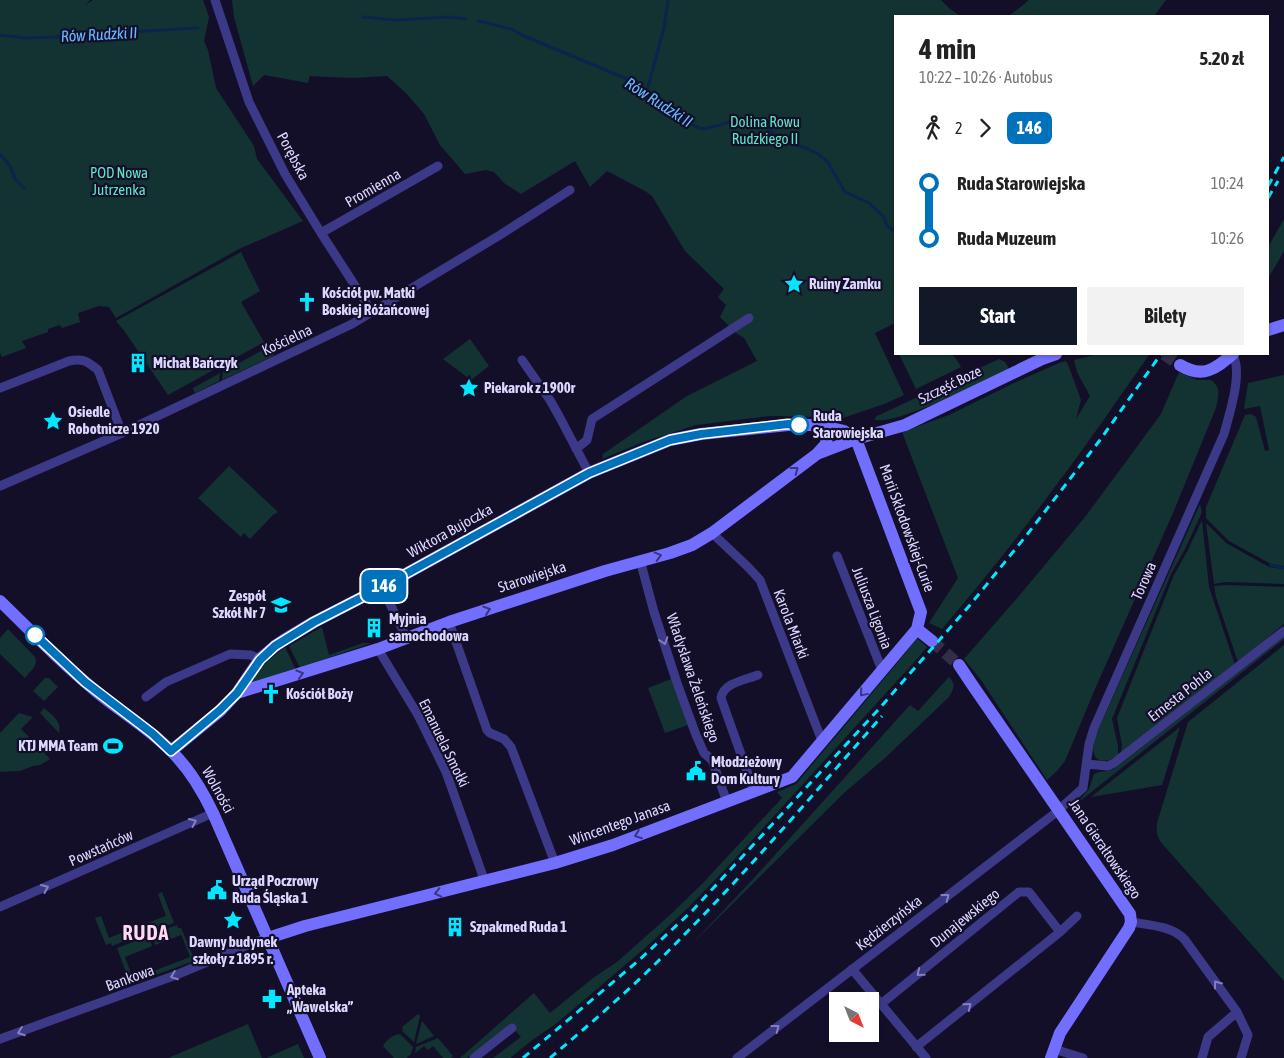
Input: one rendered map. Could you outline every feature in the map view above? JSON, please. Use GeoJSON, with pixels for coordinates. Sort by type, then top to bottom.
{"type":"FeatureCollection","features":[{"type":"Feature","properties":{"kind":"street","name":"Porębska"},"geometry":{"type":"LineString","coordinates":[[215,0],[248,102],[286,174],[321,233],[372,312]]}},
{"type":"Feature","properties":{"kind":"street","name":"Promienna"},"geometry":{"type":"LineString","coordinates":[[321,233],[438,166]]}},
{"type":"Feature","properties":{"kind":"street","name":"Kościelna"},"geometry":{"type":"LineString","coordinates":[[0,486],[122,433],[352,324],[508,230],[570,190]]}},
{"type":"Feature","properties":{"kind":"street"},"geometry":{"type":"LineString","coordinates":[[576,449],[587,440],[592,419],[749,318]]}},
{"type":"Feature","properties":{"kind":"street"},"geometry":{"type":"LineString","coordinates":[[1269,330],[1284,325]]}},
{"type":"Feature","properties":{"kind":"street","name":"Szczęść Boze"},"geometry":{"type":"LineString","coordinates":[[856,439],[905,425],[1053,355]]}},
{"type":"Feature","properties":{"kind":"street"},"geometry":{"type":"LineString","coordinates":[[1180,365],[1201,373],[1216,368],[1231,355]]}},
{"type":"Feature","properties":{"kind":"street","name":"Torowa"},"geometry":{"type":"LineString","coordinates":[[1059,810],[1083,788],[1089,744],[1094,728],[1224,434],[1236,374],[1236,363],[1232,355]]}},
{"type":"Feature","properties":{"kind":"street"},"geometry":{"type":"LineString","coordinates":[[0,388],[69,361],[80,359],[98,370],[122,433]]}},
{"type":"Feature","properties":{"kind":"street"},"geometry":{"type":"LineString","coordinates":[[522,360],[560,416],[589,473]]}},
{"type":"Feature","properties":{"kind":"street","name":"Wiktora Bujoczka"},"geometry":{"type":"LineString","coordinates":[[171,751],[220,710],[237,693],[260,660],[284,640],[589,473],[670,440],[701,434],[788,424],[828,427],[844,431],[856,439]]}},
{"type":"Feature","properties":{"kind":"street","name":"Starowiejska"},"geometry":{"type":"LineString","coordinates":[[817,454],[827,440],[828,427]]}},
{"type":"Feature","properties":{"kind":"street","name":"Starowiejska"},"geometry":{"type":"LineString","coordinates":[[237,693],[378,649],[449,622],[605,570],[692,545],[712,533],[817,454],[856,439]]}},
{"type":"Feature","properties":{"kind":"street","name":"Marii Skłodowskiej-Curie"},"geometry":{"type":"LineString","coordinates":[[856,439],[921,612],[917,629]]}},
{"type":"Feature","properties":{"kind":"street","name":"Karola Miarki"},"geometry":{"type":"LineString","coordinates":[[712,533],[760,580],[822,741]]}},
{"type":"Feature","properties":{"kind":"street","name":"Juliusza Ligonia"},"geometry":{"type":"LineString","coordinates":[[837,556],[882,670]]}},
{"type":"Feature","properties":{"kind":"street","name":"Władysława Żeleńskiego"},"geometry":{"type":"LineString","coordinates":[[640,560],[654,612],[677,683],[696,735],[704,753],[712,760],[727,802]]}},
{"type":"Feature","properties":{"kind":"street"},"geometry":{"type":"LineString","coordinates":[[382,587],[406,637]]}},
{"type":"Feature","properties":{"kind":"street","name":"Wolności"},"geometry":{"type":"LineString","coordinates":[[0,601],[85,682],[153,734],[171,751],[196,780],[213,814],[320,1058]]}},
{"type":"Feature","properties":{"kind":"street"},"geometry":{"type":"LineString","coordinates":[[449,622],[487,730],[504,739],[511,746],[555,863]]}},
{"type":"Feature","properties":{"kind":"street"},"geometry":{"type":"LineString","coordinates":[[917,629],[932,641]]}},
{"type":"Feature","properties":{"kind":"street","name":"Wincentego Janasa"},"geometry":{"type":"LineString","coordinates":[[268,938],[417,897],[485,882],[555,863],[613,845],[792,777],[917,629]]}},
{"type":"Feature","properties":{"kind":"street","name":"Ernesta Pohla"},"geometry":{"type":"LineString","coordinates":[[1087,764],[1108,766],[1114,763],[1284,631]]}},
{"type":"Feature","properties":{"kind":"street","name":"Emanuela Smołki"},"geometry":{"type":"LineString","coordinates":[[378,649],[418,715],[446,772],[485,882]]}},
{"type":"Feature","properties":{"kind":"street"},"geometry":{"type":"LineString","coordinates":[[146,697],[166,682],[230,654],[251,655],[260,660]]}},
{"type":"Feature","properties":{"kind":"street","name":"Jana Gierałtowskiego"},"geometry":{"type":"LineString","coordinates":[[959,665],[1130,914],[1130,928],[1060,1033],[1053,1054]]}},
{"type":"Feature","properties":{"kind":"street","name":"Władysława Żeleńskiego"},"geometry":{"type":"LineString","coordinates":[[754,791],[721,694],[729,686],[758,675]]}},
{"type":"Feature","properties":{"kind":"street","name":"Kędzierzyńska"},"geometry":{"type":"LineString","coordinates":[[737,1058],[1059,810]]}},
{"type":"Feature","properties":{"kind":"street","name":"Powstańców"},"geometry":{"type":"LineString","coordinates":[[0,907],[213,814]]}},
{"type":"Feature","properties":{"kind":"street","name":"Dunajewskiego"},"geometry":{"type":"LineString","coordinates":[[881,1004],[1019,892],[1029,892],[1060,932]]}},
{"type":"Feature","properties":{"kind":"street"},"geometry":{"type":"LineString","coordinates":[[916,1047],[1060,932],[1077,916]]}},
{"type":"Feature","properties":{"kind":"street"},"geometry":{"type":"LineString","coordinates":[[1131,922],[1174,931],[1182,936],[1237,1012],[1248,1035],[1241,1058]]}},
{"type":"Feature","properties":{"kind":"street","name":"Bankowa"},"geometry":{"type":"LineString","coordinates":[[0,1039],[176,975],[268,938]]}},
{"type":"Feature","properties":{"kind":"street"},"geometry":{"type":"LineString","coordinates":[[852,969],[926,1058]]}},
{"type":"Feature","properties":{"kind":"street"},"geometry":{"type":"LineString","coordinates":[[1202,1058],[1208,1037],[1237,1012]]}},
{"type":"Feature","properties":{"kind":"street"},"geometry":{"type":"LineString","coordinates":[[474,1058],[512,1028]]}},
{"type":"Feature","properties":{"kind":"street"},"geometry":{"type":"LineString","coordinates":[[1053,1054],[1083,1058]]}},
{"type":"Feature","properties":{"kind":"green space","name":"POD Nowa Jutrzenka"},"geometry":{"type":"Polygon","coordinates":[[[0,0],[90,0],[85,5],[93,0],[203,0],[209,17],[204,41],[208,50],[216,88],[254,146],[257,159],[303,221],[239,249],[116,318],[109,307],[99,306],[78,313],[80,322],[62,328],[60,325],[48,329],[48,332],[22,341],[26,348],[2,357],[0,353],[0,0]]]}},
{"type":"Feature","properties":{"kind":"green space","name":"Dolina Rowu Rudzkiego II"},"geometry":{"type":"Polygon","coordinates":[[[232,0],[941,0],[959,15],[894,15],[894,324],[875,333],[904,395],[840,419],[770,416],[696,425],[643,442],[602,459],[603,454],[687,396],[757,361],[744,338],[736,333],[720,317],[726,305],[718,297],[724,289],[685,251],[652,196],[607,171],[590,187],[575,161],[521,194],[504,183],[494,172],[486,170],[465,174],[440,145],[424,114],[407,94],[387,76],[352,78],[310,76],[308,83],[264,75],[253,86],[234,17],[232,0]]]}},
{"type":"Feature","properties":{"kind":"green space"},"geometry":{"type":"Polygon","coordinates":[[[1029,0],[1166,0],[1155,15],[1010,15],[1029,0]]]}},
{"type":"Feature","properties":{"kind":"green space"},"geometry":{"type":"Polygon","coordinates":[[[1284,219],[1284,251],[1269,277],[1269,245],[1284,219]]]}},
{"type":"Feature","properties":{"kind":"green space"},"geometry":{"type":"Polygon","coordinates":[[[241,252],[260,291],[241,302],[264,342],[168,395],[116,321],[241,252]]]}},
{"type":"Feature","properties":{"kind":"green space"},"geometry":{"type":"Polygon","coordinates":[[[470,339],[489,366],[471,380],[443,359],[470,339]]]}},
{"type":"Feature","properties":{"kind":"green space"},"geometry":{"type":"Polygon","coordinates":[[[270,346],[274,354],[273,356],[222,380],[223,372],[270,346]]]}},
{"type":"Feature","properties":{"kind":"green space"},"geometry":{"type":"Polygon","coordinates":[[[899,355],[952,355],[955,357],[961,367],[916,389],[899,355]]]}},
{"type":"Feature","properties":{"kind":"green space"},"geometry":{"type":"Polygon","coordinates":[[[1093,355],[1149,355],[1066,472],[971,594],[942,629],[929,623],[958,578],[902,432],[949,415],[1014,383],[1066,361],[1081,400],[1076,419],[1090,396],[1077,372],[1074,360],[1093,355]]]}},
{"type":"Feature","properties":{"kind":"green space"},"geometry":{"type":"Polygon","coordinates":[[[999,359],[1005,362],[1009,369],[918,410],[899,417],[884,420],[874,419],[877,416],[999,359]]]}},
{"type":"Feature","properties":{"kind":"green space"},"geometry":{"type":"Polygon","coordinates":[[[1179,372],[1197,380],[1211,380],[1218,389],[1216,408],[1173,513],[1065,761],[1047,780],[981,680],[964,659],[1085,517],[1161,414],[1179,372]]]}},
{"type":"Feature","properties":{"kind":"green space"},"geometry":{"type":"Polygon","coordinates":[[[220,373],[219,381],[195,393],[193,388],[220,373]]]}},
{"type":"Feature","properties":{"kind":"green space"},"geometry":{"type":"Polygon","coordinates":[[[1284,375],[1284,566],[1271,564],[1229,541],[1206,518],[1206,507],[1245,415],[1251,414],[1256,417],[1265,451],[1269,450],[1260,406],[1244,409],[1248,383],[1284,375]]]}},
{"type":"Feature","properties":{"kind":"green space"},"geometry":{"type":"Polygon","coordinates":[[[229,466],[278,512],[250,539],[244,533],[241,537],[198,498],[229,466]]]}},
{"type":"Feature","properties":{"kind":"green space"},"geometry":{"type":"Polygon","coordinates":[[[1200,504],[1202,512],[1171,574],[1112,719],[1118,755],[1112,759],[1101,761],[1095,756],[1094,739],[1200,504]]]}},
{"type":"Feature","properties":{"kind":"green space"},"geometry":{"type":"Polygon","coordinates":[[[1202,520],[1209,587],[1235,665],[1121,753],[1122,745],[1117,718],[1174,575],[1202,520]]]}},
{"type":"Feature","properties":{"kind":"green space"},"geometry":{"type":"Polygon","coordinates":[[[1206,523],[1226,543],[1269,567],[1284,569],[1284,584],[1225,582],[1214,584],[1206,523]]]}},
{"type":"Feature","properties":{"kind":"green space"},"geometry":{"type":"Polygon","coordinates":[[[1214,586],[1284,587],[1284,624],[1238,662],[1214,586]]]}},
{"type":"Feature","properties":{"kind":"green space"},"geometry":{"type":"Polygon","coordinates":[[[322,627],[329,655],[363,643],[371,643],[300,668],[289,646],[322,627]]]}},
{"type":"Feature","properties":{"kind":"green space"},"geometry":{"type":"Polygon","coordinates":[[[8,629],[35,657],[35,666],[25,678],[0,654],[0,638],[8,629]]]}},
{"type":"Feature","properties":{"kind":"green space"},"geometry":{"type":"Polygon","coordinates":[[[1284,635],[1284,639],[1075,805],[1089,789],[1094,774],[1112,770],[1122,763],[1284,635]]]}},
{"type":"Feature","properties":{"kind":"green space"},"geometry":{"type":"Polygon","coordinates":[[[917,638],[927,647],[916,660],[734,860],[689,907],[645,948],[557,1023],[510,1058],[493,1058],[521,1037],[511,1026],[467,1058],[460,1058],[534,993],[550,1013],[593,978],[617,962],[671,914],[702,884],[782,798],[777,792],[796,784],[917,638]]]}},
{"type":"Feature","properties":{"kind":"green space"},"geometry":{"type":"Polygon","coordinates":[[[1284,645],[1284,981],[1163,844],[1157,834],[1157,823],[1188,722],[1284,645]]]}},
{"type":"Feature","properties":{"kind":"green space"},"geometry":{"type":"Polygon","coordinates":[[[285,647],[295,668],[254,683],[252,681],[258,672],[285,647]]]}},
{"type":"Feature","properties":{"kind":"green space"},"geometry":{"type":"Polygon","coordinates":[[[949,677],[954,687],[949,697],[885,758],[844,793],[691,945],[910,705],[918,711],[949,677]]]}},
{"type":"Feature","properties":{"kind":"green space"},"geometry":{"type":"Polygon","coordinates":[[[45,678],[49,678],[58,687],[44,701],[33,691],[45,678]]]}},
{"type":"Feature","properties":{"kind":"green space"},"geometry":{"type":"Polygon","coordinates":[[[671,679],[688,725],[665,733],[648,688],[671,679]]]}},
{"type":"Feature","properties":{"kind":"green space"},"geometry":{"type":"Polygon","coordinates":[[[44,708],[58,722],[59,733],[40,713],[44,708]]]}},
{"type":"Feature","properties":{"kind":"green space"},"geometry":{"type":"Polygon","coordinates":[[[19,713],[33,717],[21,729],[29,737],[27,739],[31,743],[33,741],[50,759],[40,765],[20,771],[0,772],[0,733],[19,713]]]}},
{"type":"Feature","properties":{"kind":"green space"},"geometry":{"type":"Polygon","coordinates":[[[1180,727],[1162,785],[1091,797],[1180,727]]]}},
{"type":"Feature","properties":{"kind":"green space"},"geometry":{"type":"Polygon","coordinates":[[[162,892],[174,923],[142,935],[139,926],[166,916],[158,894],[162,892]]]}},
{"type":"Feature","properties":{"kind":"green space"},"geometry":{"type":"Polygon","coordinates":[[[101,916],[109,938],[136,927],[139,935],[112,946],[111,943],[106,945],[95,918],[101,916]]]}},
{"type":"Feature","properties":{"kind":"green space"},"geometry":{"type":"Polygon","coordinates":[[[177,925],[178,928],[181,928],[194,961],[133,983],[126,972],[117,948],[149,936],[152,946],[125,957],[133,979],[190,957],[179,929],[181,935],[155,945],[151,934],[177,925]]]}},
{"type":"Feature","properties":{"kind":"green space"},"geometry":{"type":"Polygon","coordinates":[[[418,1014],[420,1016],[414,1042],[402,1031],[402,1027],[418,1014]]]}},
{"type":"Feature","properties":{"kind":"green space"},"geometry":{"type":"Polygon","coordinates":[[[422,1021],[434,1036],[416,1044],[422,1021]]]}},
{"type":"Feature","properties":{"kind":"green space"},"geometry":{"type":"Polygon","coordinates":[[[248,1024],[262,1058],[168,1058],[248,1024]]]}},
{"type":"Feature","properties":{"kind":"green space"},"geometry":{"type":"Polygon","coordinates":[[[400,1034],[413,1047],[411,1054],[406,1058],[394,1058],[383,1046],[390,1038],[400,1034]]]}},
{"type":"Feature","properties":{"kind":"green space"},"geometry":{"type":"Polygon","coordinates":[[[438,1038],[453,1056],[451,1058],[443,1058],[433,1046],[428,1050],[424,1046],[415,1053],[416,1047],[438,1038]]]}},
{"type":"Feature","properties":{"kind":"green space"},"geometry":{"type":"Polygon","coordinates":[[[298,1044],[304,1058],[266,1058],[298,1044]]]}},
{"type":"Feature","properties":{"kind":"waterway"},"geometry":{"type":"LineString","coordinates":[[647,93],[664,28],[668,0]]}},
{"type":"Feature","properties":{"kind":"waterway","name":"Rów Rudzki II"},"geometry":{"type":"LineString","coordinates":[[363,17],[395,20],[449,17],[466,19]]}},
{"type":"Feature","properties":{"kind":"waterway","name":"Rów Rudzki II"},"geometry":{"type":"LineString","coordinates":[[479,21],[511,29],[637,83],[671,112],[702,129],[744,120],[764,125],[788,143],[806,148],[827,161],[845,192],[869,203],[884,217],[887,226],[894,230]]}},
{"type":"Feature","properties":{"kind":"waterway","name":"Rów Rudzki II"},"geometry":{"type":"LineString","coordinates":[[0,35],[24,38],[55,37],[198,28]]}},
{"type":"Feature","properties":{"kind":"waterway"},"geometry":{"type":"LineString","coordinates":[[0,154],[10,166],[15,179],[24,188]]}},
{"type":"Feature","properties":{"kind":"waterway","name":"Rów Rudzki II"},"geometry":{"type":"LineString","coordinates":[[1270,565],[1284,568]]}},
{"type":"Feature","properties":{"kind":"tunnel"},"geometry":{"type":"LineString","coordinates":[[1165,355],[1180,365]]}},
{"type":"Feature","properties":{"kind":"tunnel"},"geometry":{"type":"LineString","coordinates":[[932,641],[959,665]]}},
{"type":"Feature","properties":{"kind":"railway"},"geometry":{"type":"LineString","coordinates":[[1269,184],[1284,157]]}},
{"type":"Feature","properties":{"kind":"railway"},"geometry":{"type":"LineString","coordinates":[[1269,196],[1278,181]]}},
{"type":"Feature","properties":{"kind":"railway"},"geometry":{"type":"LineString","coordinates":[[523,1058],[638,961],[692,911],[878,710],[970,605],[1026,536],[1100,440],[1160,355]]}},
{"type":"Feature","properties":{"kind":"railway"},"geometry":{"type":"LineString","coordinates":[[550,1058],[619,998],[710,909],[882,716]]}},
{"type":"Feature","properties":{"kind":"bus line","name":"146"},"geometry":{"type":"LineString","coordinates":[[35,635],[85,682],[153,734],[171,751],[220,710],[237,693],[260,660],[284,640],[589,473],[670,440],[701,434],[788,424],[799,425]]}},
{"type":"Feature","properties":{"kind":"place","name":"Ruiny Zamku"},"geometry":{"type":"Point","coordinates":[794,284]}},
{"type":"Feature","properties":{"kind":"place","name":"Kościół pw. Matki Boskiej Różańcowej"},"geometry":{"type":"Point","coordinates":[307,302]}},
{"type":"Feature","properties":{"kind":"place","name":"Michał Bańczyk"},"geometry":{"type":"Point","coordinates":[138,363]}},
{"type":"Feature","properties":{"kind":"place","name":"Piekarok z 1900r"},"geometry":{"type":"Point","coordinates":[469,388]}},
{"type":"Feature","properties":{"kind":"place","name":"Osiedle Robotnicze 1920"},"geometry":{"type":"Point","coordinates":[53,421]}},
{"type":"Feature","properties":{"kind":"place","name":"Ruda Starowiejska"},"geometry":{"type":"Point","coordinates":[799,425]}},
{"type":"Feature","properties":{"kind":"place","name":"Zespół Szkół Nr 7"},"geometry":{"type":"Point","coordinates":[281,605]}},
{"type":"Feature","properties":{"kind":"place","name":"Myjnia samochodowa"},"geometry":{"type":"Point","coordinates":[374,628]}},
{"type":"Feature","properties":{"kind":"place","name":"Kościół Boży"},"geometry":{"type":"Point","coordinates":[271,694]}},
{"type":"Feature","properties":{"kind":"place","name":"KTJ MMA Team"},"geometry":{"type":"Point","coordinates":[113,746]}},
{"type":"Feature","properties":{"kind":"place","name":"Młodzieżowy Dom Kultury"},"geometry":{"type":"Point","coordinates":[696,771]}},
{"type":"Feature","properties":{"kind":"place","name":"Urząd Poczrowy Ruda Śląska 1"},"geometry":{"type":"Point","coordinates":[217,890]}},
{"type":"Feature","properties":{"kind":"place","name":"Dawny budynek szkoły z 1895 r."},"geometry":{"type":"Point","coordinates":[233,920]}},
{"type":"Feature","properties":{"kind":"place","name":"Szpakmed Ruda 1"},"geometry":{"type":"Point","coordinates":[455,927]}},
{"type":"Feature","properties":{"kind":"place","name":"Apteka „Wawelska”"},"geometry":{"type":"Point","coordinates":[272,999]}},
{"type":"Feature","properties":{"kind":"district","name":"RUDA"},"geometry":{"type":"Point","coordinates":[146,933]}}]}
